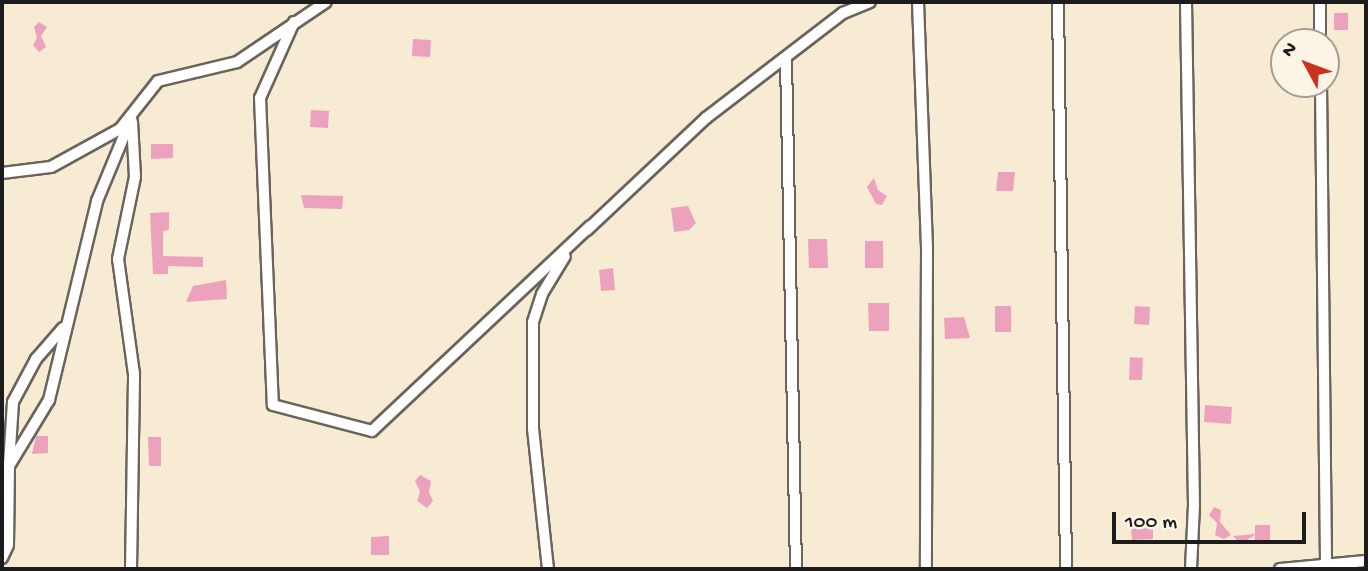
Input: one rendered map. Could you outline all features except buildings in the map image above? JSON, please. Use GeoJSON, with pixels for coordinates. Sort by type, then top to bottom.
{"type":"FeatureCollection","features":[{"type":"Feature","properties":{"kind":"street"},"geometry":{"type":"LineString","coordinates":[[9,466],[49,400],[64,325],[97,201],[131,119],[145,93],[158,81],[237,62],[326,2]]}},
{"type":"Feature","properties":{"kind":"street"},"geometry":{"type":"LineString","coordinates":[[294,22],[260,98],[273,405],[372,431],[706,118],[843,13],[870,2]]}},
{"type":"Feature","properties":{"kind":"street"},"geometry":{"type":"LineString","coordinates":[[918,2],[927,250],[926,569]]}},
{"type":"Feature","properties":{"kind":"street"},"geometry":{"type":"LineString","coordinates":[[1058,2],[1066,569]]}},
{"type":"Feature","properties":{"kind":"street"},"geometry":{"type":"LineString","coordinates":[[1186,2],[1195,505],[1191,569]]}},
{"type":"Feature","properties":{"kind":"street"},"geometry":{"type":"LineString","coordinates":[[1320,2],[1320,28]]}},
{"type":"Feature","properties":{"kind":"street"},"geometry":{"type":"LineString","coordinates":[[786,58],[796,569]]}},
{"type":"Feature","properties":{"kind":"street"},"geometry":{"type":"LineString","coordinates":[[1321,98],[1326,564]]}},
{"type":"Feature","properties":{"kind":"street"},"geometry":{"type":"LineString","coordinates":[[2,173],[51,167],[131,119]]}},
{"type":"Feature","properties":{"kind":"street"},"geometry":{"type":"LineString","coordinates":[[131,119],[135,177],[118,259],[134,374],[131,569]]}},
{"type":"Feature","properties":{"kind":"street"},"geometry":{"type":"LineString","coordinates":[[548,569],[533,429],[533,322],[542,294],[590,226]]}},
{"type":"Feature","properties":{"kind":"street"},"geometry":{"type":"LineString","coordinates":[[2,558],[8,545],[13,402],[36,359],[64,325]]}},
{"type":"Feature","properties":{"kind":"street"},"geometry":{"type":"LineString","coordinates":[[2,397],[13,402]]}},
{"type":"Feature","properties":{"kind":"street"},"geometry":{"type":"LineString","coordinates":[[1283,569],[1366,561]]}}]}
